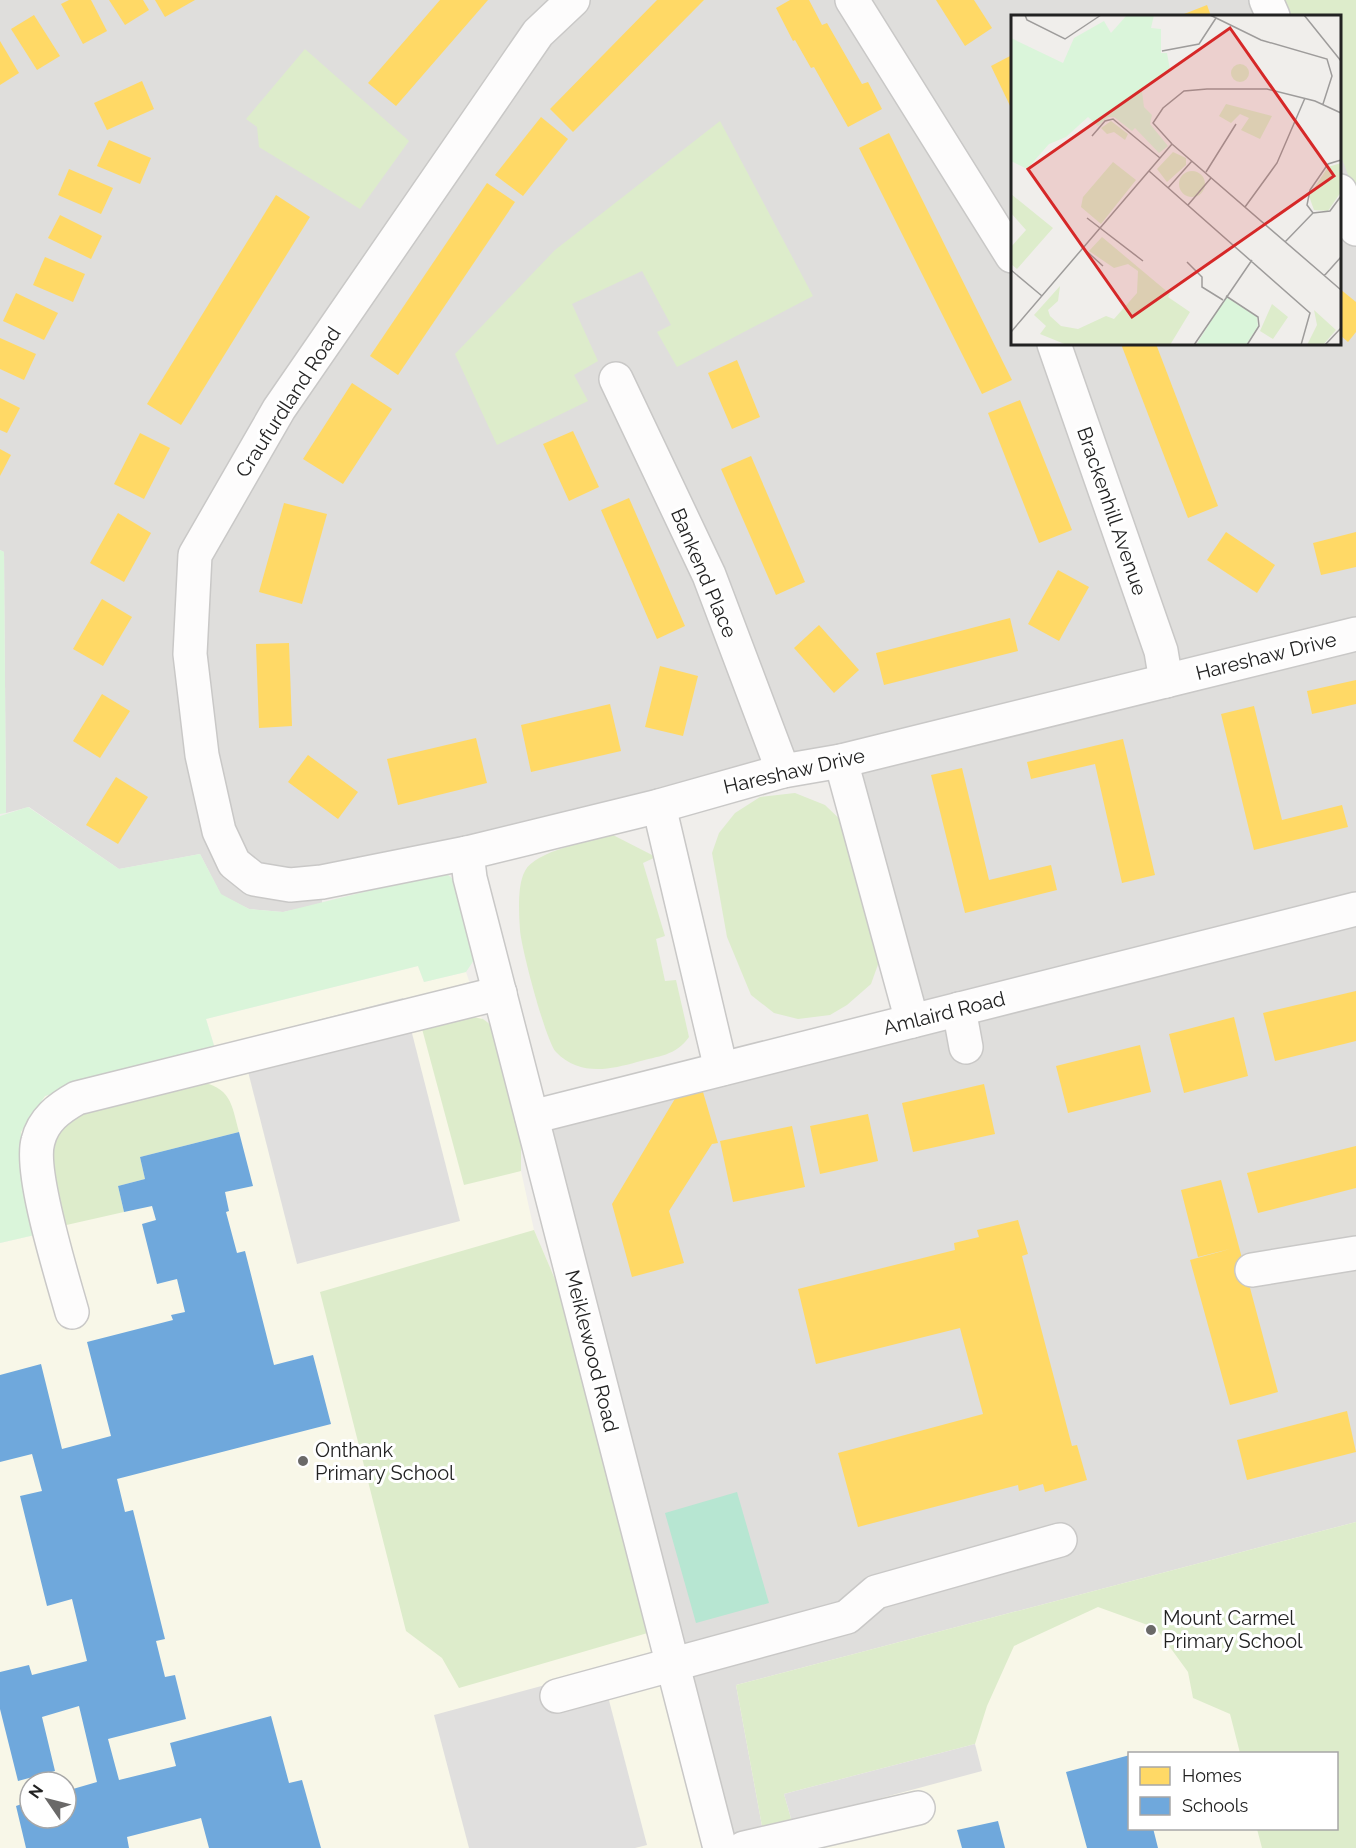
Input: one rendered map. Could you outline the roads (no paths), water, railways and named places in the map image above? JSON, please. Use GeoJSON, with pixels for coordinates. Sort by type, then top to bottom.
{"type":"FeatureCollection","features":[{"type":"Feature","properties":{"kind":"street","name":"Craufurdland Road"},"geometry":{"type":"LineString","coordinates":[[234,863],[219,831],[202,755],[190,654],[195,555],[279,408],[538,33],[573,0]]}},
{"type":"Feature","properties":{"kind":"street"},"geometry":{"type":"LineString","coordinates":[[852,0],[1011,254]]}},
{"type":"Feature","properties":{"kind":"street"},"geometry":{"type":"LineString","coordinates":[[1266,0],[1273,15]]}},
{"type":"Feature","properties":{"kind":"street"},"geometry":{"type":"LineString","coordinates":[[1341,193],[1356,229]]}},
{"type":"Feature","properties":{"kind":"street","name":"Brackenhill Avenue"},"geometry":{"type":"LineString","coordinates":[[1054,345],[1161,651],[1166,681]]}},
{"type":"Feature","properties":{"kind":"street","name":"Bankend Place"},"geometry":{"type":"LineString","coordinates":[[616,379],[709,575],[783,771]]}},
{"type":"Feature","properties":{"kind":"street","name":"Hareshaw Drive"},"geometry":{"type":"LineString","coordinates":[[234,863],[254,879],[290,885],[322,882],[467,853],[659,806],[783,771],[841,761],[1356,634]]}},
{"type":"Feature","properties":{"kind":"street"},"geometry":{"type":"LineString","coordinates":[[841,761],[912,1021]]}},
{"type":"Feature","properties":{"kind":"street"},"geometry":{"type":"LineString","coordinates":[[659,806],[721,1069]]}},
{"type":"Feature","properties":{"kind":"street","name":"Meiklewood Road"},"geometry":{"type":"LineString","coordinates":[[467,853],[470,878],[720,1848]]}},
{"type":"Feature","properties":{"kind":"street","name":"Amlaird Road"},"geometry":{"type":"LineString","coordinates":[[532,1117],[1356,909]]}},
{"type":"Feature","properties":{"kind":"street"},"geometry":{"type":"LineString","coordinates":[[72,1312],[43,1203],[38,1167],[37,1142],[46,1122],[58,1109],[88,1095],[500,993]]}},
{"type":"Feature","properties":{"kind":"street"},"geometry":{"type":"LineString","coordinates":[[959,1009],[966,1047]]}},
{"type":"Feature","properties":{"kind":"street"},"geometry":{"type":"LineString","coordinates":[[1251,1270],[1356,1253]]}},
{"type":"Feature","properties":{"kind":"street"},"geometry":{"type":"LineString","coordinates":[[557,1696],[847,1617],[876,1592],[1060,1540]]}},
{"type":"Feature","properties":{"kind":"street"},"geometry":{"type":"LineString","coordinates":[[744,1848],[918,1808]]}},
{"type":"Feature","properties":{"kind":"place","name":"Onthank Primary School"},"geometry":{"type":"Point","coordinates":[303,1461]}},
{"type":"Feature","properties":{"kind":"place","name":"Mount Carmel Primary School"},"geometry":{"type":"Point","coordinates":[1151,1630]}}]}
